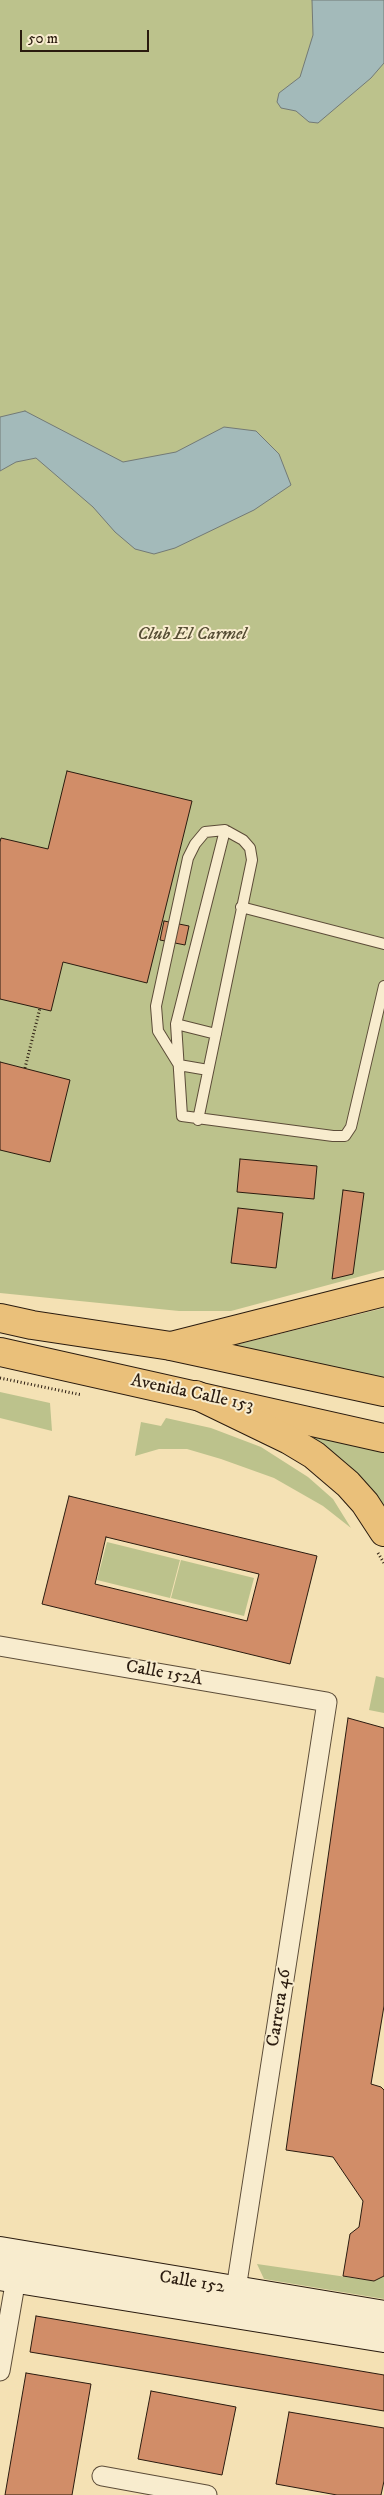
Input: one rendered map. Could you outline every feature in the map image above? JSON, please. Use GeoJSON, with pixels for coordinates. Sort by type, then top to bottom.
{"type":"FeatureCollection","features":[{"type":"Feature","properties":{"kind":"main road"},"geometry":{"type":"LineString","coordinates":[[171,1346],[384,1292]]}},
{"type":"Feature","properties":{"kind":"main road","name":"Avenida Calle 153"},"geometry":{"type":"LineString","coordinates":[[0,1318],[32,1325],[171,1346],[384,1392]]}},
{"type":"Feature","properties":{"kind":"main road","name":"Avenida Calle 153"},"geometry":{"type":"LineString","coordinates":[[32,1325],[92,1363],[316,1415],[384,1438]]}},
{"type":"Feature","properties":{"kind":"main road","name":"Avenida Calle 153"},"geometry":{"type":"LineString","coordinates":[[0,1352],[196,1395],[384,1426]]}},
{"type":"Feature","properties":{"kind":"main road"},"geometry":{"type":"LineString","coordinates":[[196,1395],[290,1440],[314,1455],[348,1484],[365,1503],[380,1540]]}},
{"type":"Feature","properties":{"kind":"street","name":"Calle 152A"},"geometry":{"type":"LineString","coordinates":[[0,1646],[327,1702]]}},
{"type":"Feature","properties":{"kind":"street","name":"Carrera 46"},"geometry":{"type":"LineString","coordinates":[[234,2302],[327,1702]]}},
{"type":"Feature","properties":{"kind":"street","name":"Calle 152"},"geometry":{"type":"LineString","coordinates":[[9,2265],[234,2302],[384,2338]]}},
{"type":"Feature","properties":{"kind":"street"},"geometry":{"type":"LineString","coordinates":[[0,2372],[9,2265]]}},
{"type":"Feature","properties":{"kind":"street","name":"Calle 152"},"geometry":{"type":"LineString","coordinates":[[234,2302],[384,2315]]}},
{"type":"Feature","properties":{"kind":"street"},"geometry":{"type":"LineString","coordinates":[[102,2476],[207,2495]]}},
{"type":"Feature","properties":{"kind":"lane"},"geometry":{"type":"LineString","coordinates":[[225,830],[176,1024],[182,1116],[198,1120],[345,1136],[351,1127],[384,986]]}},
{"type":"Feature","properties":{"kind":"lane"},"geometry":{"type":"LineString","coordinates":[[198,1120],[252,860],[250,848],[235,834],[225,830],[206,832],[195,844],[188,858],[156,1006],[158,1031],[179,1065],[208,1070]]}},
{"type":"Feature","properties":{"kind":"lane"},"geometry":{"type":"LineString","coordinates":[[241,907],[384,944]]}},
{"type":"Feature","properties":{"kind":"lane"},"geometry":{"type":"LineString","coordinates":[[176,1024],[216,1034]]}},
{"type":"Feature","properties":{"kind":"path"},"geometry":{"type":"LineString","coordinates":[[26,1068],[40,1008]]}},
{"type":"Feature","properties":{"kind":"path"},"geometry":{"type":"LineString","coordinates":[[0,1378],[90,1396]]}},
{"type":"Feature","properties":{"kind":"path"},"geometry":{"type":"LineString","coordinates":[[380,1540],[384,1563]]}},
{"type":"Feature","properties":{"kind":"green space","name":"Club El Carmel"},"geometry":{"type":"Polygon","coordinates":[[[0,0],[384,0],[384,1270],[231,1311],[179,1311],[0,1293],[0,0]]]}},
{"type":"Feature","properties":{"kind":"green space"},"geometry":{"type":"Polygon","coordinates":[[[384,1308],[384,1381],[223,1348],[384,1308]]]}},
{"type":"Feature","properties":{"kind":"green space"},"geometry":{"type":"Polygon","coordinates":[[[0,1392],[50,1403],[52,1431],[0,1418],[0,1392]]]}},
{"type":"Feature","properties":{"kind":"green space"},"geometry":{"type":"Polygon","coordinates":[[[166,1418],[211,1428],[261,1447],[308,1477],[333,1499],[351,1528],[323,1506],[274,1478],[221,1459],[187,1449],[159,1449],[135,1456],[141,1422],[161,1426],[166,1418]]]}},
{"type":"Feature","properties":{"kind":"green space"},"geometry":{"type":"Polygon","coordinates":[[[288,1425],[384,1448],[384,1514],[288,1425]]]}},
{"type":"Feature","properties":{"kind":"green space"},"geometry":{"type":"Polygon","coordinates":[[[107,1542],[180,1560],[170,1598],[97,1580],[107,1542]]]}},
{"type":"Feature","properties":{"kind":"green space"},"geometry":{"type":"Polygon","coordinates":[[[181,1560],[254,1578],[244,1616],[171,1598],[181,1560]]]}},
{"type":"Feature","properties":{"kind":"green space"},"geometry":{"type":"Polygon","coordinates":[[[376,1676],[384,1678],[384,1713],[369,1710],[376,1676]]]}},
{"type":"Feature","properties":{"kind":"green space"},"geometry":{"type":"Polygon","coordinates":[[[257,2264],[374,2281],[384,2276],[384,2299],[264,2279],[257,2264]]]}},
{"type":"Feature","properties":{"kind":"water"},"geometry":{"type":"Polygon","coordinates":[[[312,0],[384,0],[384,63],[371,78],[318,123],[309,122],[296,111],[281,108],[277,102],[279,93],[300,77],[313,35],[312,0]]]}},
{"type":"Feature","properties":{"kind":"water"},"geometry":{"type":"Polygon","coordinates":[[[25,411],[123,462],[176,452],[224,427],[256,431],[279,454],[291,485],[254,510],[175,548],[154,554],[135,549],[115,532],[93,507],[36,458],[16,462],[0,471],[0,417],[25,411]]]}},
{"type":"Feature","properties":{"kind":"building"},"geometry":{"type":"Polygon","coordinates":[[[67,771],[192,801],[147,983],[63,962],[51,1011],[0,999],[0,842],[1,838],[48,849],[67,771]]]}},
{"type":"Feature","properties":{"kind":"building"},"geometry":{"type":"Polygon","coordinates":[[[164,921],[189,926],[185,945],[160,940],[164,921]]]}},
{"type":"Feature","properties":{"kind":"building"},"geometry":{"type":"Polygon","coordinates":[[[0,1062],[70,1080],[50,1162],[0,1150],[0,1062]]]}},
{"type":"Feature","properties":{"kind":"building"},"geometry":{"type":"Polygon","coordinates":[[[240,1159],[317,1166],[314,1199],[237,1192],[240,1159]]]}},
{"type":"Feature","properties":{"kind":"building"},"geometry":{"type":"Polygon","coordinates":[[[343,1190],[364,1193],[353,1274],[332,1279],[343,1190]]]}},
{"type":"Feature","properties":{"kind":"building"},"geometry":{"type":"Polygon","coordinates":[[[238,1208],[283,1213],[276,1268],[231,1263],[238,1208]]]}},
{"type":"Feature","properties":{"kind":"building"},"geometry":{"type":"Polygon","coordinates":[[[69,1496],[317,1556],[290,1664],[42,1604],[69,1496]],[[106,1537],[95,1584],[247,1621],[259,1574],[106,1537]]]}},
{"type":"Feature","properties":{"kind":"building"},"geometry":{"type":"Polygon","coordinates":[[[348,1718],[384,1728],[384,2006],[371,2084],[384,2090],[384,2276],[374,2281],[343,2276],[350,2234],[359,2227],[363,2201],[333,2157],[286,2150],[348,1718]]]}},
{"type":"Feature","properties":{"kind":"building"},"geometry":{"type":"Polygon","coordinates":[[[36,2316],[384,2375],[384,2411],[30,2352],[36,2316]]]}},
{"type":"Feature","properties":{"kind":"building"},"geometry":{"type":"Polygon","coordinates":[[[26,2373],[91,2384],[72,2495],[5,2495],[26,2373]]]}},
{"type":"Feature","properties":{"kind":"building"},"geometry":{"type":"Polygon","coordinates":[[[151,2391],[236,2407],[222,2475],[138,2459],[151,2391]]]}},
{"type":"Feature","properties":{"kind":"building"},"geometry":{"type":"Polygon","coordinates":[[[289,2412],[384,2428],[384,2481],[381,2495],[337,2495],[276,2484],[289,2412]]]}}]}
